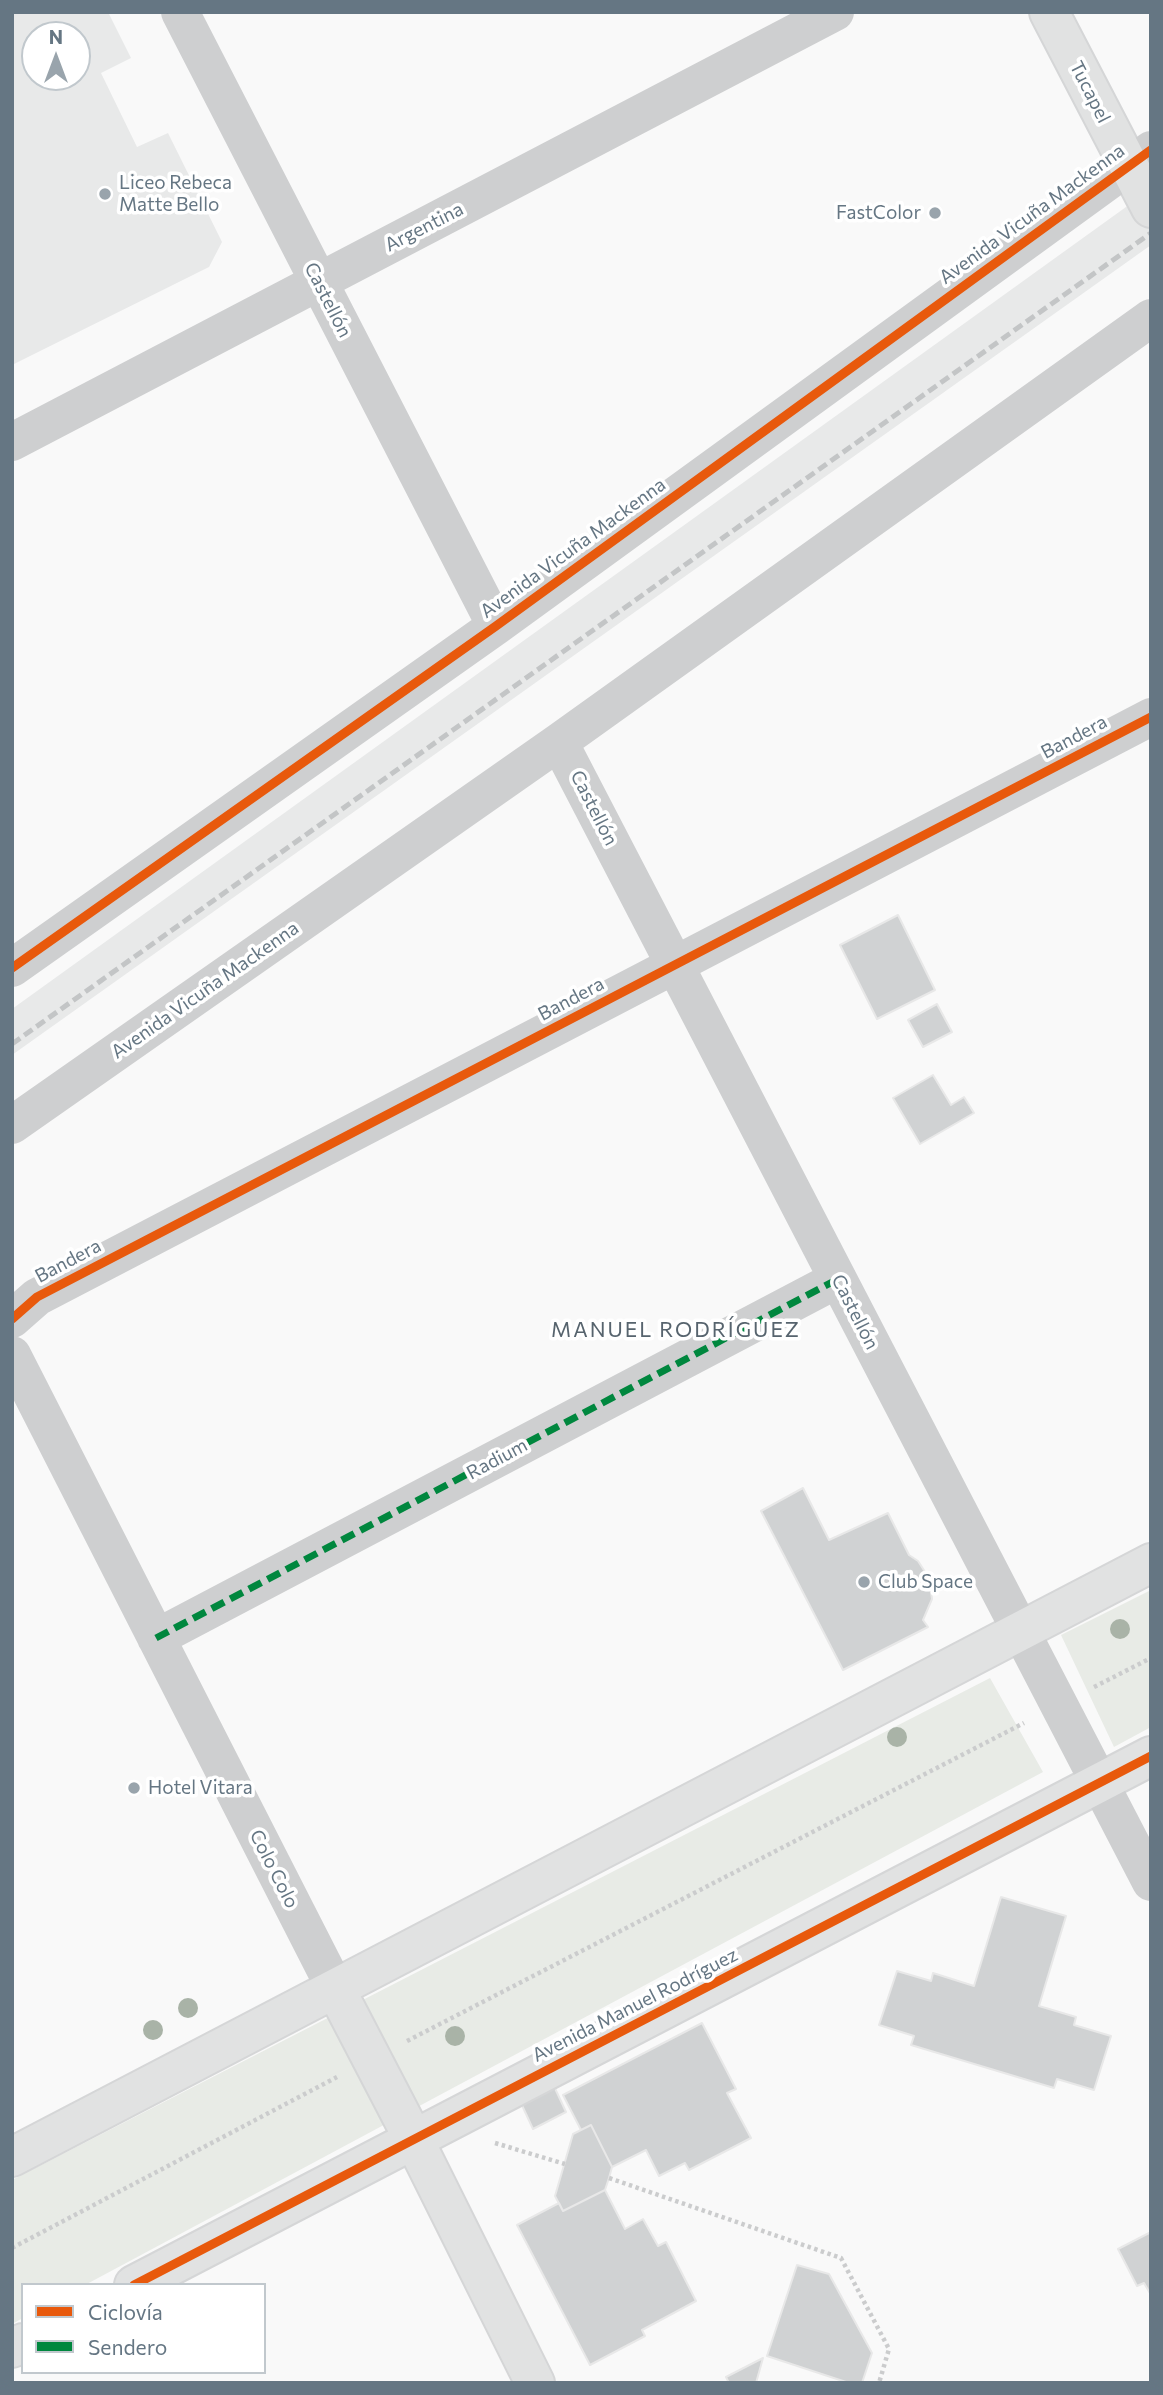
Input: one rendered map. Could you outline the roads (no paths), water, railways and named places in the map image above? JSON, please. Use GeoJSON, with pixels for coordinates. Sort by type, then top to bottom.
{"type":"FeatureCollection","features":[{"type":"Feature","properties":{"kind":"main road","name":"Tucapel"},"geometry":{"type":"LineString","coordinates":[[1049,12],[1140,158],[1151,208]]}},
{"type":"Feature","properties":{"kind":"main road"},"geometry":{"type":"LineString","coordinates":[[12,2157],[1151,1563]]}},
{"type":"Feature","properties":{"kind":"main road","name":"Avenida Manuel Rodríguez"},"geometry":{"type":"LineString","coordinates":[[138,2283],[1151,1756]]}},
{"type":"Feature","properties":{"kind":"main road","name":"Colo Colo"},"geometry":{"type":"LineString","coordinates":[[336,1990],[535,2383]]}},
{"type":"Feature","properties":{"kind":"street","name":"Castellón"},"geometry":{"type":"LineString","coordinates":[[180,12],[496,626]]}},
{"type":"Feature","properties":{"kind":"street","name":"Argentina"},"geometry":{"type":"LineString","coordinates":[[12,442],[835,12]]}},
{"type":"Feature","properties":{"kind":"street","name":"Avenida Vicuña Mackenna"},"geometry":{"type":"LineString","coordinates":[[12,968],[496,626],[1140,158]]}},
{"type":"Feature","properties":{"kind":"street","name":"Avenida Vicuña Mackenna"},"geometry":{"type":"LineString","coordinates":[[12,1125],[559,742],[1151,318]]}},
{"type":"Feature","properties":{"kind":"street","name":"Bandera"},"geometry":{"type":"LineString","coordinates":[[12,1319],[37,1297],[1151,717]]}},
{"type":"Feature","properties":{"kind":"street","name":"Castellón"},"geometry":{"type":"LineString","coordinates":[[559,742],[1151,1882]]}},
{"type":"Feature","properties":{"kind":"street","name":"Radium"},"geometry":{"type":"LineString","coordinates":[[156,1638],[838,1279]]}},
{"type":"Feature","properties":{"kind":"street","name":"Colo Colo"},"geometry":{"type":"LineString","coordinates":[[12,1355],[336,1990]]}},
{"type":"Feature","properties":{"kind":"railway"},"geometry":{"type":"LineString","coordinates":[[12,1044],[1151,233]]}},
{"type":"Feature","properties":{"kind":"place","name":"Liceo Rebeca Matte Bello"},"geometry":{"type":"Point","coordinates":[105,194]}},
{"type":"Feature","properties":{"kind":"place","name":"FastColor"},"geometry":{"type":"Point","coordinates":[935,213]}},
{"type":"Feature","properties":{"kind":"place","name":"Club Space"},"geometry":{"type":"Point","coordinates":[864,1582]}},
{"type":"Feature","properties":{"kind":"place","name":"Hotel Vitara"},"geometry":{"type":"Point","coordinates":[134,1788]}},
{"type":"Feature","properties":{"kind":"district","name":"MANUEL RODRÍGUEZ"},"geometry":{"type":"Point","coordinates":[676,1330]}}]}
